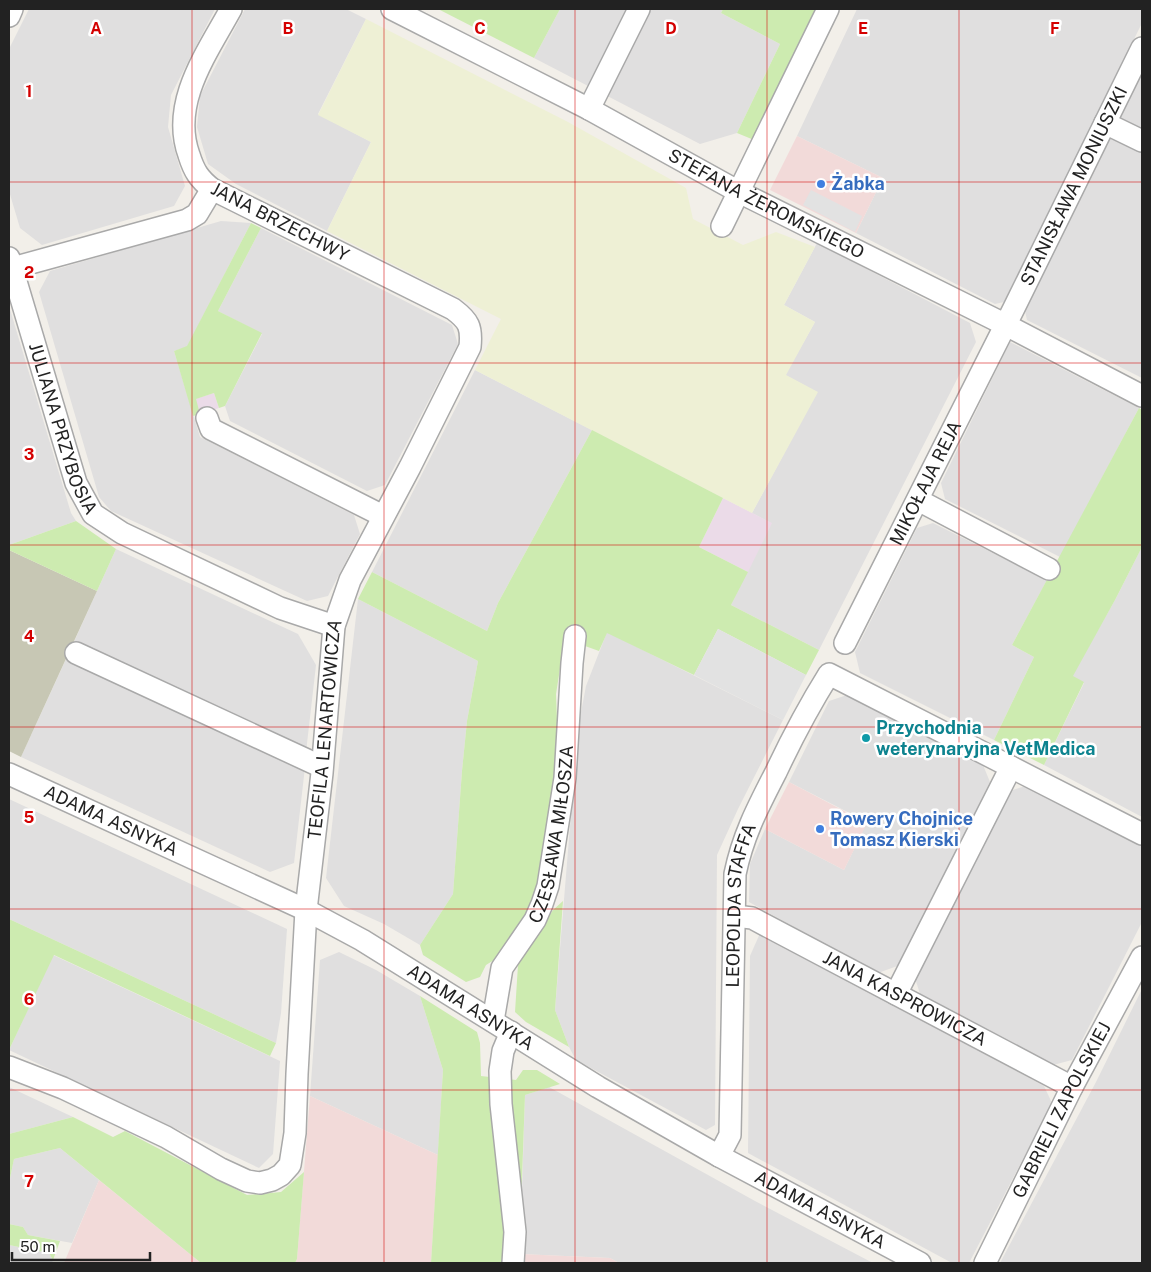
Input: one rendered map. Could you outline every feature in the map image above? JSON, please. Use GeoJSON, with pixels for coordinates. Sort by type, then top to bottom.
{"type":"FeatureCollection","features":[{"type":"Feature","properties":{"kind":"street"},"geometry":{"type":"LineString","coordinates":[[9,16],[12,9]]}},
{"type":"Feature","properties":{"kind":"street","name":"JANA BRZECHWY"},"geometry":{"type":"LineString","coordinates":[[231,9],[191,85],[185,106],[183,125],[185,145],[195,172],[212,189],[446,306],[469,323]]}},
{"type":"Feature","properties":{"kind":"street","name":"STEFANA ŻEROMSKIEGO"},"geometry":{"type":"LineString","coordinates":[[392,9],[589,109],[739,192],[1006,325],[1142,396]]}},
{"type":"Feature","properties":{"kind":"street"},"geometry":{"type":"LineString","coordinates":[[589,109],[639,9]]}},
{"type":"Feature","properties":{"kind":"street"},"geometry":{"type":"LineString","coordinates":[[722,226],[828,9]]}},
{"type":"Feature","properties":{"kind":"street","name":"STANISŁAWA MONIUSZKI"},"geometry":{"type":"LineString","coordinates":[[1006,325],[1142,48]]}},
{"type":"Feature","properties":{"kind":"street"},"geometry":{"type":"LineString","coordinates":[[1105,122],[1142,141]]}},
{"type":"Feature","properties":{"kind":"street"},"geometry":{"type":"LineString","coordinates":[[10,265],[187,220],[197,214],[212,189]]}},
{"type":"Feature","properties":{"kind":"street","name":"JULIANA PRZYBOSIA"},"geometry":{"type":"LineString","coordinates":[[10,265],[76,483],[93,514],[122,534],[280,608],[334,626]]}},
{"type":"Feature","properties":{"kind":"street","name":"TEOFILA LENARTOWICZA"},"geometry":{"type":"LineString","coordinates":[[9,1067],[63,1088],[166,1137],[221,1169],[246,1181],[260,1183],[272,1180],[281,1175],[290,1165],[295,1133],[306,910],[322,767],[334,626],[350,580],[467,354],[471,340],[469,323]]}},
{"type":"Feature","properties":{"kind":"street","name":"MIKOŁAJA REJA"},"geometry":{"type":"LineString","coordinates":[[845,643],[1006,325]]}},
{"type":"Feature","properties":{"kind":"street"},"geometry":{"type":"LineString","coordinates":[[207,418],[211,429],[383,516]]}},
{"type":"Feature","properties":{"kind":"street"},"geometry":{"type":"LineString","coordinates":[[918,500],[1049,569]]}},
{"type":"Feature","properties":{"kind":"street","name":"CZESŁAWA MIŁOSZA"},"geometry":{"type":"LineString","coordinates":[[513,1263],[515,1224],[501,1104],[500,1071],[503,1051],[502,968],[535,920],[548,886],[565,778],[575,636]]}},
{"type":"Feature","properties":{"kind":"street"},"geometry":{"type":"LineString","coordinates":[[76,653],[322,767]]}},
{"type":"Feature","properties":{"kind":"street","name":"LEOPOLDA STAFFA"},"geometry":{"type":"LineString","coordinates":[[719,1156],[730,1135],[735,874],[740,850],[748,826],[806,710],[829,674],[1011,767]]}},
{"type":"Feature","properties":{"kind":"street"},"geometry":{"type":"LineString","coordinates":[[896,994],[1011,767],[1142,834]]}},
{"type":"Feature","properties":{"kind":"street","name":"ADAMA ASNYKA"},"geometry":{"type":"LineString","coordinates":[[9,774],[306,910],[362,940],[598,1087],[719,1156],[920,1263]]}},
{"type":"Feature","properties":{"kind":"street","name":"JANA KASPROWICZA"},"geometry":{"type":"LineString","coordinates":[[735,916],[752,918],[1072,1087]]}},
{"type":"Feature","properties":{"kind":"street","name":"GABRIELI ZAPOLSKIEJ"},"geometry":{"type":"LineString","coordinates":[[984,1263],[1072,1087],[1142,957]]}},
{"type":"Feature","properties":{"kind":"shaded area"},"geometry":{"type":"Polygon","coordinates":[[[29,9],[215,9],[171,95],[168,127],[185,186],[174,206],[42,245],[20,228],[9,191],[9,49],[29,9]]]}},
{"type":"Feature","properties":{"kind":"shaded area"},"geometry":{"type":"Polygon","coordinates":[[[245,9],[346,9],[366,19],[318,114],[371,142],[327,231],[236,184],[208,164],[197,127],[200,96],[245,9]]]}},
{"type":"Feature","properties":{"kind":"shaded area"},"geometry":{"type":"Polygon","coordinates":[[[560,9],[723,9],[721,13],[780,44],[737,133],[700,144],[534,58],[560,9]]]}},
{"type":"Feature","properties":{"kind":"shaded area"},"geometry":{"type":"Polygon","coordinates":[[[857,9],[1142,9],[1142,23],[1004,302],[995,304],[856,233],[883,178],[797,136],[857,9]]]}},
{"type":"Feature","properties":{"kind":"shaded area"},"geometry":{"type":"Polygon","coordinates":[[[366,19],[568,122],[686,188],[693,219],[743,245],[776,232],[815,247],[784,305],[815,322],[786,375],[818,392],[752,513],[475,370],[501,319],[327,231],[371,142],[318,115],[366,19]]]}},
{"type":"Feature","properties":{"kind":"shaded area"},"geometry":{"type":"Polygon","coordinates":[[[1142,71],[1142,134],[1122,124],[1120,117],[1142,71]]]}},
{"type":"Feature","properties":{"kind":"shaded area"},"geometry":{"type":"Polygon","coordinates":[[[1112,135],[1142,146],[1142,378],[1027,320],[1025,311],[1112,135]]]}},
{"type":"Feature","properties":{"kind":"shaded area"},"geometry":{"type":"Polygon","coordinates":[[[797,136],[883,178],[856,233],[770,190],[797,136]]]}},
{"type":"Feature","properties":{"kind":"shaded area"},"geometry":{"type":"Polygon","coordinates":[[[811,190],[862,216],[855,232],[803,205],[811,190]]]}},
{"type":"Feature","properties":{"kind":"shaded area"},"geometry":{"type":"Polygon","coordinates":[[[221,221],[251,223],[187,347],[174,351],[200,437],[354,515],[360,534],[328,596],[307,601],[111,511],[99,497],[39,292],[50,271],[221,221]]]}},
{"type":"Feature","properties":{"kind":"shaded area"},"geometry":{"type":"Polygon","coordinates":[[[261,228],[452,325],[458,344],[385,485],[367,491],[230,421],[225,406],[262,334],[218,311],[261,228]]]}},
{"type":"Feature","properties":{"kind":"shaded area"},"geometry":{"type":"Polygon","coordinates":[[[817,243],[970,323],[976,342],[819,650],[731,605],[771,523],[752,513],[817,392],[785,375],[815,322],[784,305],[817,243]]]}},
{"type":"Feature","properties":{"kind":"shaded area"},"geometry":{"type":"Polygon","coordinates":[[[9,306],[71,513],[76,521],[9,545],[9,306]]]}},
{"type":"Feature","properties":{"kind":"shaded area"},"geometry":{"type":"Polygon","coordinates":[[[1010,342],[1139,408],[1060,557],[945,499],[941,483],[1010,342]]]}},
{"type":"Feature","properties":{"kind":"shaded area"},"geometry":{"type":"Polygon","coordinates":[[[475,370],[592,430],[498,603],[487,631],[372,572],[475,370]]]}},
{"type":"Feature","properties":{"kind":"shaded area"},"geometry":{"type":"Polygon","coordinates":[[[214,393],[219,408],[200,414],[195,399],[214,393]]]}},
{"type":"Feature","properties":{"kind":"shaded area"},"geometry":{"type":"Polygon","coordinates":[[[723,498],[772,523],[748,572],[699,547],[723,498]]]}},
{"type":"Feature","properties":{"kind":"shaded area"},"geometry":{"type":"Polygon","coordinates":[[[933,523],[1047,580],[1012,645],[1034,657],[994,740],[860,673],[855,652],[917,528],[933,523]]]}},
{"type":"Feature","properties":{"kind":"shaded area"},"geometry":{"type":"Polygon","coordinates":[[[1142,547],[1142,817],[1044,765],[1084,683],[1072,676],[1115,600],[1142,547]]]}},
{"type":"Feature","properties":{"kind":"shaded area"},"geometry":{"type":"Polygon","coordinates":[[[116,549],[298,634],[316,665],[306,752],[73,644],[116,549]]]}},
{"type":"Feature","properties":{"kind":"shaded area"},"geometry":{"type":"Polygon","coordinates":[[[9,550],[97,591],[21,757],[9,751],[9,550]]]}},
{"type":"Feature","properties":{"kind":"shaded area"},"geometry":{"type":"Polygon","coordinates":[[[358,599],[478,661],[467,721],[453,894],[420,945],[384,924],[344,906],[326,878],[358,599]]]}},
{"type":"Feature","properties":{"kind":"shaded area"},"geometry":{"type":"Polygon","coordinates":[[[718,629],[806,675],[783,720],[694,675],[718,629]]]}},
{"type":"Feature","properties":{"kind":"shaded area"},"geometry":{"type":"Polygon","coordinates":[[[607,632],[783,720],[717,855],[715,1125],[706,1130],[576,1060],[555,1010],[578,728],[586,686],[607,632]]]}},
{"type":"Feature","properties":{"kind":"shaded area"},"geometry":{"type":"Polygon","coordinates":[[[67,657],[305,767],[294,863],[270,872],[21,757],[67,657]]]}},
{"type":"Feature","properties":{"kind":"shaded area"},"geometry":{"type":"Polygon","coordinates":[[[847,695],[983,765],[990,782],[900,965],[878,973],[749,902],[750,864],[765,829],[844,870],[867,822],[789,782],[829,701],[847,695]]]}},
{"type":"Feature","properties":{"kind":"shaded area"},"geometry":{"type":"Polygon","coordinates":[[[789,782],[867,823],[844,870],[765,829],[789,782]]]}},
{"type":"Feature","properties":{"kind":"shaded area"},"geometry":{"type":"Polygon","coordinates":[[[1025,786],[1142,846],[1142,922],[1072,1060],[1053,1065],[920,994],[914,975],[1007,792],[1025,786]]]}},
{"type":"Feature","properties":{"kind":"shaded area"},"geometry":{"type":"Polygon","coordinates":[[[9,799],[287,929],[281,1013],[276,1043],[9,919],[9,799]]]}},
{"type":"Feature","properties":{"kind":"shaded area"},"geometry":{"type":"Polygon","coordinates":[[[761,931],[1044,1086],[1052,1103],[969,1263],[952,1263],[748,1153],[750,956],[761,931]]]}},
{"type":"Feature","properties":{"kind":"shaded area"},"geometry":{"type":"Polygon","coordinates":[[[339,952],[376,970],[420,996],[443,1070],[438,1155],[310,1096],[320,960],[339,952]]]}},
{"type":"Feature","properties":{"kind":"shaded area"},"geometry":{"type":"Polygon","coordinates":[[[53,955],[280,1061],[273,1154],[259,1168],[9,1050],[53,955]]]}},
{"type":"Feature","properties":{"kind":"shaded area"},"geometry":{"type":"Polygon","coordinates":[[[1142,989],[1142,1263],[1000,1263],[1096,1082],[1142,989]]]}},
{"type":"Feature","properties":{"kind":"shaded area"},"geometry":{"type":"Polygon","coordinates":[[[9,1087],[73,1117],[9,1134],[9,1087]]]}},
{"type":"Feature","properties":{"kind":"shaded area"},"geometry":{"type":"Polygon","coordinates":[[[549,1087],[755,1201],[873,1263],[619,1263],[610,1258],[520,1254],[525,1095],[549,1087]]]}},
{"type":"Feature","properties":{"kind":"shaded area"},"geometry":{"type":"Polygon","coordinates":[[[310,1096],[438,1155],[431,1263],[295,1263],[297,1259],[310,1096]]]}},
{"type":"Feature","properties":{"kind":"shaded area"},"geometry":{"type":"Polygon","coordinates":[[[60,1148],[99,1180],[72,1243],[28,1235],[23,1227],[9,1224],[9,1183],[14,1159],[60,1148]]]}},
{"type":"Feature","properties":{"kind":"shaded area"},"geometry":{"type":"Polygon","coordinates":[[[99,1180],[201,1263],[64,1263],[99,1180]]]}},
{"type":"Feature","properties":{"kind":"shaded area"},"geometry":{"type":"Polygon","coordinates":[[[9,1245],[49,1253],[53,1260],[52,1263],[9,1263],[9,1245]]]}},
{"type":"Feature","properties":{"kind":"shaded area"},"geometry":{"type":"Polygon","coordinates":[[[520,1254],[610,1258],[619,1263],[519,1263],[520,1254]]]}},
{"type":"Feature","properties":{"kind":"green space"},"geometry":{"type":"Polygon","coordinates":[[[438,9],[560,9],[534,58],[438,9]]]}},
{"type":"Feature","properties":{"kind":"green space"},"geometry":{"type":"Polygon","coordinates":[[[723,9],[819,9],[754,140],[737,133],[780,44],[721,13],[723,9]]]}},
{"type":"Feature","properties":{"kind":"green space"},"geometry":{"type":"Polygon","coordinates":[[[251,223],[261,228],[218,311],[262,333],[225,406],[219,408],[214,393],[196,399],[200,414],[193,416],[174,351],[187,346],[251,223]]]}},
{"type":"Feature","properties":{"kind":"green space"},"geometry":{"type":"Polygon","coordinates":[[[1139,408],[1142,410],[1142,547],[1073,676],[1084,682],[1044,765],[994,740],[1034,657],[1012,645],[1139,408]]]}},
{"type":"Feature","properties":{"kind":"green space"},"geometry":{"type":"Polygon","coordinates":[[[592,430],[723,498],[699,547],[748,572],[731,605],[819,650],[806,675],[718,629],[694,675],[607,633],[599,651],[585,646],[562,656],[556,694],[558,747],[553,805],[538,882],[527,916],[494,960],[486,965],[480,977],[466,982],[423,955],[420,945],[453,894],[467,721],[478,661],[358,599],[372,572],[487,631],[498,603],[592,430]]]}},
{"type":"Feature","properties":{"kind":"green space"},"geometry":{"type":"Polygon","coordinates":[[[76,521],[116,549],[97,591],[9,550],[9,545],[76,521]]]}},
{"type":"Feature","properties":{"kind":"green space"},"geometry":{"type":"Polygon","coordinates":[[[563,901],[555,1010],[569,1047],[526,1022],[515,1012],[518,965],[553,910],[563,901]]]}},
{"type":"Feature","properties":{"kind":"green space"},"geometry":{"type":"Polygon","coordinates":[[[9,919],[276,1043],[270,1056],[54,955],[9,1050],[9,919]]]}},
{"type":"Feature","properties":{"kind":"green space"},"geometry":{"type":"Polygon","coordinates":[[[420,996],[477,1032],[480,1043],[481,1076],[516,1080],[523,1070],[537,1070],[560,1084],[525,1095],[519,1263],[431,1263],[443,1070],[420,996]]]}},
{"type":"Feature","properties":{"kind":"green space"},"geometry":{"type":"Polygon","coordinates":[[[73,1117],[113,1137],[125,1131],[247,1195],[281,1192],[304,1172],[297,1259],[295,1263],[201,1263],[60,1148],[14,1159],[9,1183],[9,1134],[73,1117]]]}},
{"type":"Feature","properties":{"kind":"green space"},"geometry":{"type":"Polygon","coordinates":[[[9,1224],[23,1227],[28,1235],[60,1241],[53,1260],[49,1253],[9,1245],[9,1224]]]}},
{"type":"Feature","properties":{"kind":"place","name":"Żabka"},"geometry":{"type":"Point","coordinates":[821,184]}},
{"type":"Feature","properties":{"kind":"place","name":"Przychodnia weterynaryjna VetMedica"},"geometry":{"type":"Point","coordinates":[866,738]}},
{"type":"Feature","properties":{"kind":"place","name":"Rowery Chojnice Tomasz Kierski"},"geometry":{"type":"Point","coordinates":[820,829]}}]}
